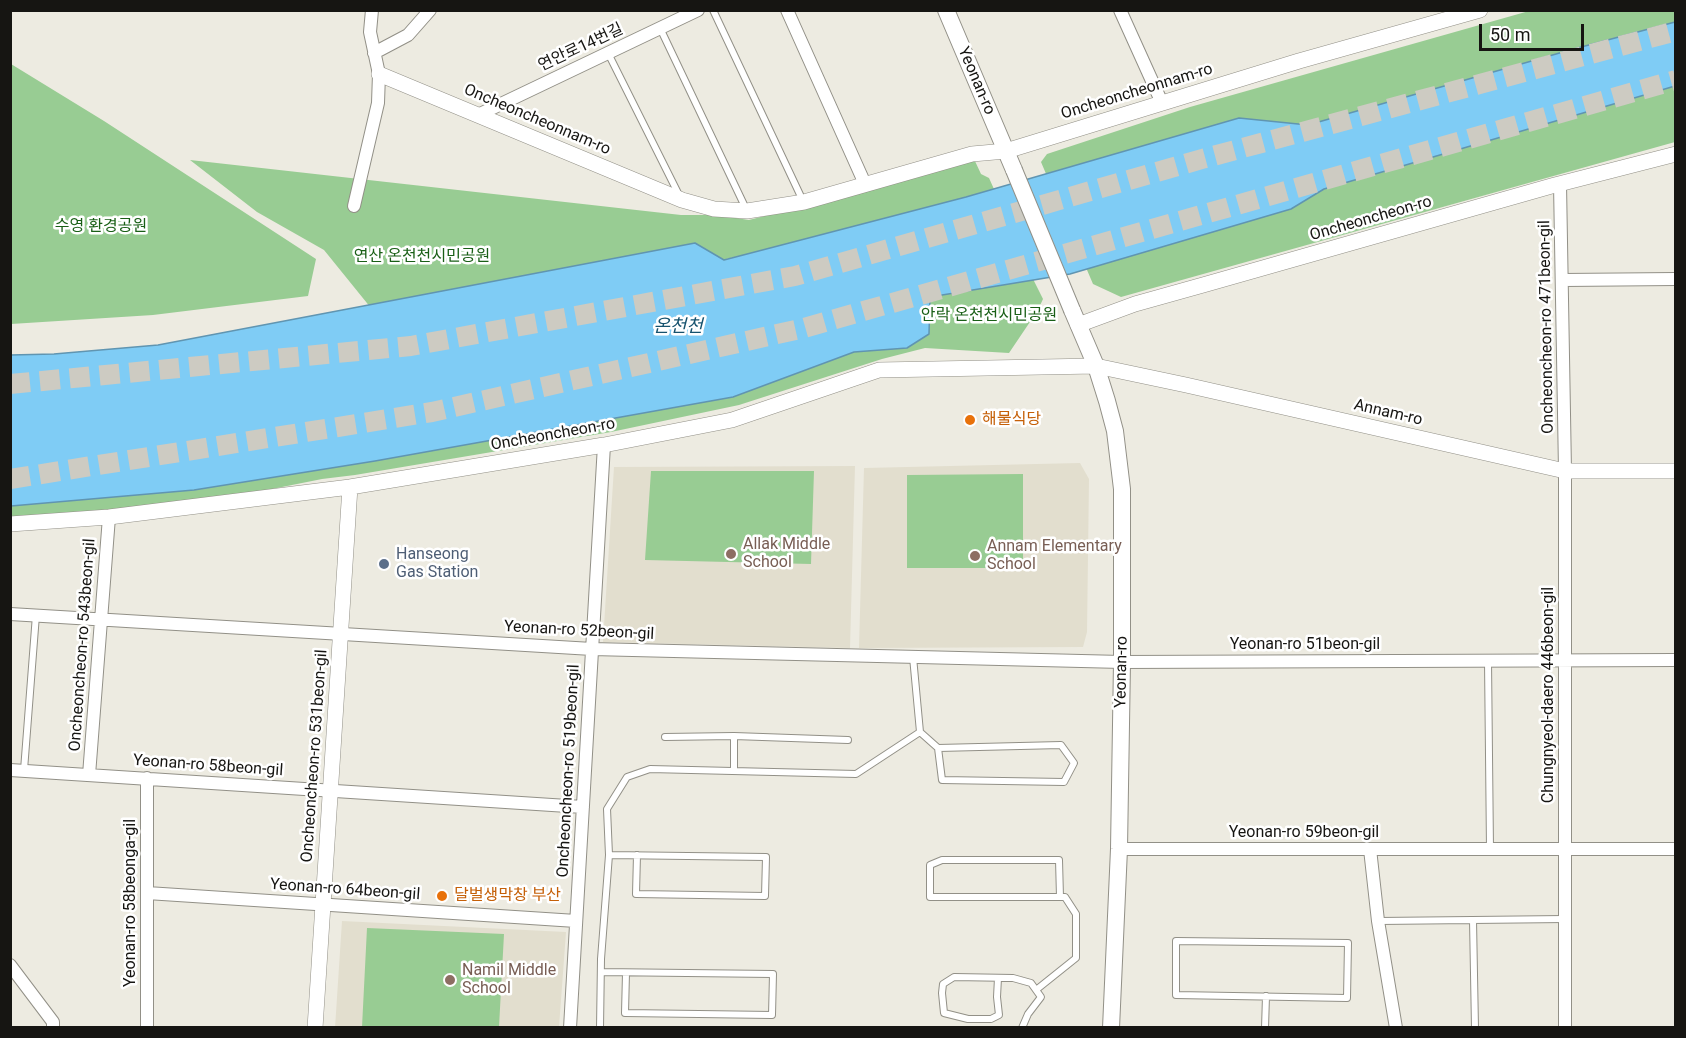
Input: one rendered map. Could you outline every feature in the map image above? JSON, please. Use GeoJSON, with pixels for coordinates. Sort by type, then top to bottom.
{"type":"FeatureCollection","features":[{"type":"Feature","properties":{"kind":"main road","name":"Yeonan-ro"},"geometry":{"type":"LineString","coordinates":[[946,10],[1096,366],[1115,431],[1120,461],[1123,513],[1122,662],[1119,849],[1112,1028]]}},
{"type":"Feature","properties":{"kind":"street"},"geometry":{"type":"LineString","coordinates":[[354,206],[378,103],[378,74],[370,32],[372,10]]}},
{"type":"Feature","properties":{"kind":"street"},"geometry":{"type":"LineString","coordinates":[[374,53],[408,35],[430,10]]}},
{"type":"Feature","properties":{"kind":"street","name":"연안로14번길"},"geometry":{"type":"LineString","coordinates":[[478,115],[698,10]]}},
{"type":"Feature","properties":{"kind":"street"},"geometry":{"type":"LineString","coordinates":[[787,10],[865,184]]}},
{"type":"Feature","properties":{"kind":"street"},"geometry":{"type":"LineString","coordinates":[[1120,10],[1162,103]]}},
{"type":"Feature","properties":{"kind":"street","name":"Oncheoncheonnam-ro"},"geometry":{"type":"LineString","coordinates":[[378,74],[682,200],[714,209],[747,211],[804,202],[972,154],[1006,151],[1299,61],[1480,10]]}},
{"type":"Feature","properties":{"kind":"street","name":"Oncheoncheon-ro"},"geometry":{"type":"LineString","coordinates":[[1076,319],[1560,183],[1676,154]]}},
{"type":"Feature","properties":{"kind":"street","name":"Oncheoncheon-ro 471beon-gil"},"geometry":{"type":"LineString","coordinates":[[1560,183],[1565,471]]}},
{"type":"Feature","properties":{"kind":"street"},"geometry":{"type":"LineString","coordinates":[[1563,279],[1676,279]]}},
{"type":"Feature","properties":{"kind":"street","name":"Oncheoncheon-ro"},"geometry":{"type":"LineString","coordinates":[[10,524],[109,517],[350,487],[604,445],[732,420],[879,370],[1096,366]]}},
{"type":"Feature","properties":{"kind":"street","name":"Annam-ro"},"geometry":{"type":"LineString","coordinates":[[1096,366],[1565,471],[1676,471]]}},
{"type":"Feature","properties":{"kind":"street","name":"Oncheoncheon-ro 519beon-gil"},"geometry":{"type":"LineString","coordinates":[[570,1028],[604,445]]}},
{"type":"Feature","properties":{"kind":"street","name":"Chungnyeol-daero 446beon-gil"},"geometry":{"type":"LineString","coordinates":[[1565,471],[1565,1028]]}},
{"type":"Feature","properties":{"kind":"street","name":"Oncheoncheon-ro 531beon-gil"},"geometry":{"type":"LineString","coordinates":[[315,1028],[350,487]]}},
{"type":"Feature","properties":{"kind":"street","name":"Oncheoncheon-ro 543beon-gil"},"geometry":{"type":"LineString","coordinates":[[89,775],[109,517]]}},
{"type":"Feature","properties":{"kind":"street","name":"Yeonan-ro 52beon-gil"},"geometry":{"type":"LineString","coordinates":[[10,614],[592,649],[1122,662]]}},
{"type":"Feature","properties":{"kind":"street","name":"Yeonan-ro 51beon-gil"},"geometry":{"type":"LineString","coordinates":[[1122,662],[1676,660]]}},
{"type":"Feature","properties":{"kind":"street","name":"Yeonan-ro 58beon-gil"},"geometry":{"type":"LineString","coordinates":[[10,770],[583,807]]}},
{"type":"Feature","properties":{"kind":"street","name":"Yeonan-ro 58beonga-gil"},"geometry":{"type":"LineString","coordinates":[[147,778],[147,1028]]}},
{"type":"Feature","properties":{"kind":"street","name":"Yeonan-ro 59beon-gil"},"geometry":{"type":"LineString","coordinates":[[1119,849],[1676,849]]}},
{"type":"Feature","properties":{"kind":"street"},"geometry":{"type":"LineString","coordinates":[[1370,849],[1378,921],[1396,1028]]}},
{"type":"Feature","properties":{"kind":"street","name":"Yeonan-ro 64beon-gil"},"geometry":{"type":"LineString","coordinates":[[147,893],[576,921]]}},
{"type":"Feature","properties":{"kind":"street"},"geometry":{"type":"LineString","coordinates":[[10,965],[52,1022],[53,1028]]}},
{"type":"Feature","properties":{"kind":"lane"},"geometry":{"type":"LineString","coordinates":[[713,10],[804,202]]}},
{"type":"Feature","properties":{"kind":"lane"},"geometry":{"type":"LineString","coordinates":[[660,28],[747,211]]}},
{"type":"Feature","properties":{"kind":"lane"},"geometry":{"type":"LineString","coordinates":[[608,53],[682,200]]}},
{"type":"Feature","properties":{"kind":"lane"},"geometry":{"type":"LineString","coordinates":[[24,770],[36,615]]}},
{"type":"Feature","properties":{"kind":"lane"},"geometry":{"type":"LineString","coordinates":[[913,657],[920,732],[938,748],[942,780],[1064,783],[1074,763],[1062,745],[938,748]]}},
{"type":"Feature","properties":{"kind":"lane"},"geometry":{"type":"LineString","coordinates":[[1488,661],[1490,849]]}},
{"type":"Feature","properties":{"kind":"lane"},"geometry":{"type":"LineString","coordinates":[[600,1028],[601,972],[609,855],[607,808],[627,777],[650,769],[856,774],[920,732]]}},
{"type":"Feature","properties":{"kind":"lane"},"geometry":{"type":"LineString","coordinates":[[734,736],[734,771]]}},
{"type":"Feature","properties":{"kind":"lane"},"geometry":{"type":"LineString","coordinates":[[665,737],[734,736],[848,740]]}},
{"type":"Feature","properties":{"kind":"lane"},"geometry":{"type":"LineString","coordinates":[[609,855],[637,855],[766,857],[765,896],[636,894],[637,855]]}},
{"type":"Feature","properties":{"kind":"lane"},"geometry":{"type":"LineString","coordinates":[[1036,990],[1076,958],[1076,914],[1065,897],[1060,897],[930,897],[930,865],[942,860],[1059,860],[1060,897]]}},
{"type":"Feature","properties":{"kind":"lane"},"geometry":{"type":"LineString","coordinates":[[1378,921],[1565,919]]}},
{"type":"Feature","properties":{"kind":"lane"},"geometry":{"type":"LineString","coordinates":[[1473,920],[1475,1028]]}},
{"type":"Feature","properties":{"kind":"lane"},"geometry":{"type":"LineString","coordinates":[[1176,940],[1348,943],[1347,998],[1266,996],[1176,996],[1176,940]]}},
{"type":"Feature","properties":{"kind":"lane"},"geometry":{"type":"LineString","coordinates":[[601,972],[773,974],[772,1015],[625,1013],[626,973]]}},
{"type":"Feature","properties":{"kind":"lane"},"geometry":{"type":"LineString","coordinates":[[998,978],[999,1016],[991,1019],[968,1019],[944,1013],[943,984],[954,977],[1013,978],[1031,983],[1041,997],[1028,1014],[1022,1028]]}},
{"type":"Feature","properties":{"kind":"lane"},"geometry":{"type":"LineString","coordinates":[[1265,1028],[1266,996]]}},
{"type":"Feature","properties":{"kind":"shaded area","name":"Annam Elementary School"},"geometry":{"type":"Polygon","coordinates":[[[1080,463],[1089,479],[1087,632],[1083,647],[859,648],[864,468],[1080,463]]]}},
{"type":"Feature","properties":{"kind":"shaded area","name":"Allak Middle School"},"geometry":{"type":"Polygon","coordinates":[[[855,466],[850,648],[603,642],[614,467],[855,466]]]}},
{"type":"Feature","properties":{"kind":"shaded area","name":"Namil Middle School"},"geometry":{"type":"Polygon","coordinates":[[[342,921],[566,932],[559,1027],[335,1028],[342,921]]]}},
{"type":"Feature","properties":{"kind":"green space"},"geometry":{"type":"Polygon","coordinates":[[[1529,11],[1675,11],[1675,142],[1121,297],[1093,284],[1041,162],[1047,154],[1190,107],[1529,11]]]}},
{"type":"Feature","properties":{"kind":"green space","name":"수영 환경공원"},"geometry":{"type":"Polygon","coordinates":[[[11,64],[104,121],[316,259],[308,296],[153,315],[11,324],[11,64]]]}},
{"type":"Feature","properties":{"kind":"green space","name":"연산 온천천시민공원"},"geometry":{"type":"Polygon","coordinates":[[[974,159],[981,174],[989,178],[998,198],[392,334],[324,250],[257,212],[190,160],[681,215],[716,215],[749,220],[974,159]]]}},
{"type":"Feature","properties":{"kind":"green space","name":"안락 온천천시민공원"},"geometry":{"type":"Polygon","coordinates":[[[1029,271],[1043,299],[1009,353],[925,348],[882,359],[739,405],[611,432],[322,479],[182,507],[11,520],[11,495],[922,290],[1029,271]]]}},
{"type":"Feature","properties":{"kind":"green space"},"geometry":{"type":"Polygon","coordinates":[[[651,471],[814,471],[811,564],[645,560],[651,471]]]}},
{"type":"Feature","properties":{"kind":"green space"},"geometry":{"type":"Polygon","coordinates":[[[1023,474],[1023,568],[907,568],[907,475],[1023,474]]]}},
{"type":"Feature","properties":{"kind":"green space"},"geometry":{"type":"Polygon","coordinates":[[[367,928],[504,934],[499,1027],[362,1027],[367,928]]]}},
{"type":"Feature","properties":{"kind":"water","name":"온천천"},"geometry":{"type":"Polygon","coordinates":[[[1675,22],[1675,86],[1324,189],[1291,209],[1070,274],[930,297],[929,334],[907,348],[854,352],[733,397],[375,461],[194,490],[11,506],[10,355],[54,354],[158,345],[695,243],[724,260],[966,197],[1239,118],[1308,125],[1675,22]]]}},
{"type":"Feature","properties":{"kind":"tunnel"},"geometry":{"type":"LineString","coordinates":[[10,384],[411,346],[795,276],[1202,159],[1676,31]]}},
{"type":"Feature","properties":{"kind":"tunnel"},"geometry":{"type":"LineString","coordinates":[[10,479],[432,412],[804,328],[1676,80]]}},
{"type":"Feature","properties":{"kind":"place","name":"해물식당"},"geometry":{"type":"Point","coordinates":[970,420]}},
{"type":"Feature","properties":{"kind":"place","name":"Allak Middle School"},"geometry":{"type":"Point","coordinates":[731,554]}},
{"type":"Feature","properties":{"kind":"place","name":"Annam Elementary School"},"geometry":{"type":"Point","coordinates":[975,556]}},
{"type":"Feature","properties":{"kind":"place","name":"Hanseong Gas Station"},"geometry":{"type":"Point","coordinates":[384,564]}},
{"type":"Feature","properties":{"kind":"place","name":"달벌생막창 부산"},"geometry":{"type":"Point","coordinates":[442,896]}},
{"type":"Feature","properties":{"kind":"place","name":"Namil Middle School"},"geometry":{"type":"Point","coordinates":[450,980]}}]}
